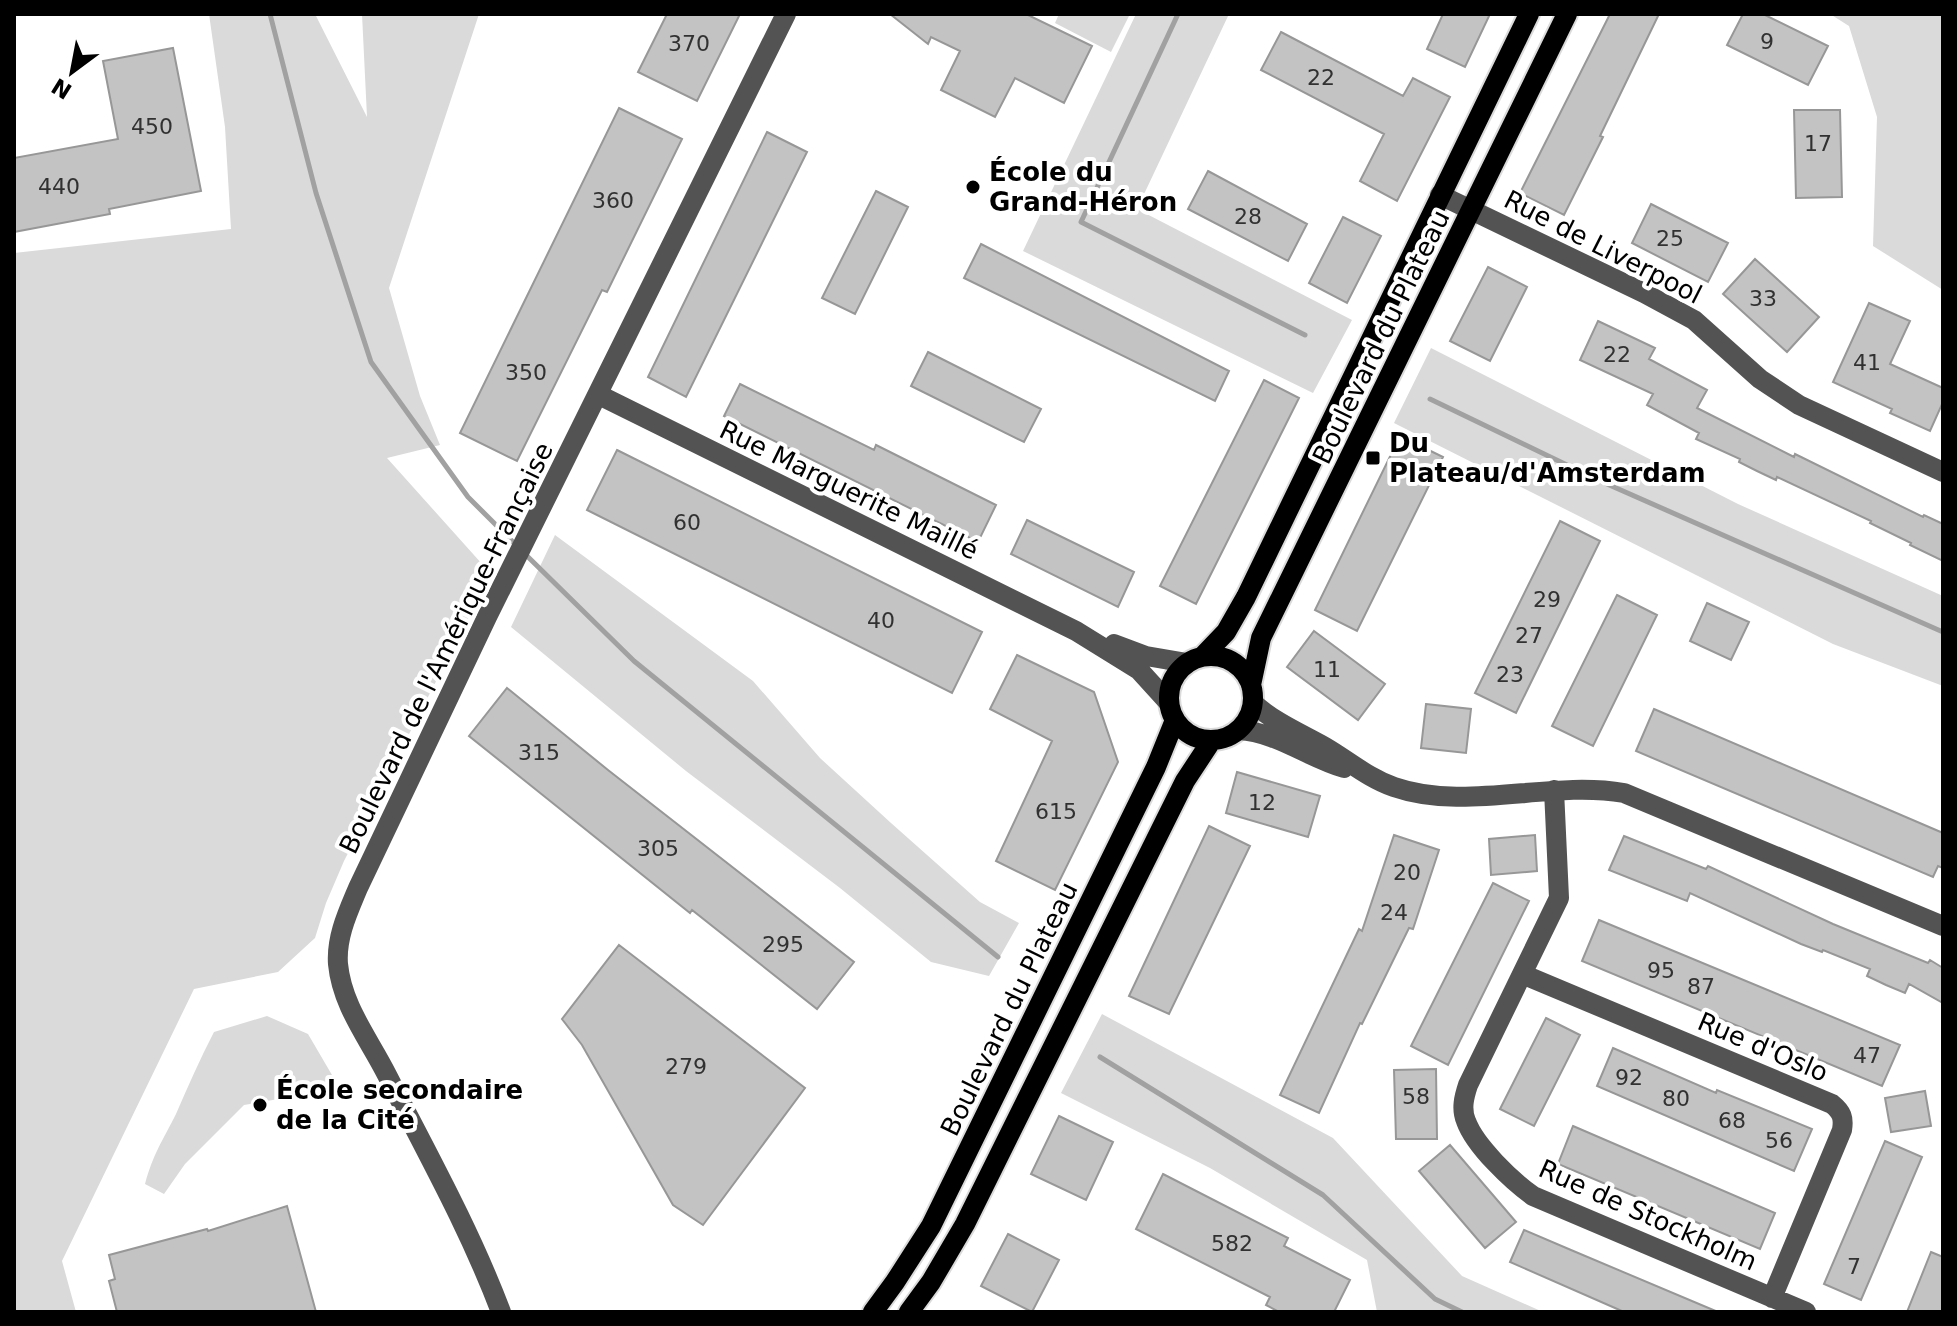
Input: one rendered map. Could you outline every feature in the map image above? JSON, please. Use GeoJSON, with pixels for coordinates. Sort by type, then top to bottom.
{"type":"FeatureCollection","features":[{"type":"Feature","properties":{"kind":"main road","name":"Boulevard du Plateau"},"geometry":{"type":"LineString","coordinates":[[1194,660],[1226,632],[1246,597],[1529,14]]}},
{"type":"Feature","properties":{"kind":"main road","name":"Boulevard du Plateau"},"geometry":{"type":"LineString","coordinates":[[1252,694],[1261,638],[1567,14]]}},
{"type":"Feature","properties":{"kind":"main road"},"geometry":{"type":"LineString","coordinates":[[1217,657],[1232,662],[1243,672],[1252,694],[1250,713],[1239,730],[1212,740],[1198,738],[1185,731],[1172,712],[1170,688],[1176,674],[1194,660],[1217,657]]}},
{"type":"Feature","properties":{"kind":"main road","name":"Boulevard du Plateau"},"geometry":{"type":"LineString","coordinates":[[873,1312],[931,1226],[1156,767],[1172,712]]}},
{"type":"Feature","properties":{"kind":"main road"},"geometry":{"type":"LineString","coordinates":[[909,1312],[931,1282],[965,1224],[1185,781],[1212,740]]}},
{"type":"Feature","properties":{"kind":"street","name":"Boulevard de l'Amérique-Française"},"geometry":{"type":"LineString","coordinates":[[501,1312],[467,1232],[382,1064],[348,1007],[338,965],[339,947],[348,912],[397,804],[786,14]]}},
{"type":"Feature","properties":{"kind":"street","name":"Rue de Liverpool"},"geometry":{"type":"LineString","coordinates":[[1440,195],[1694,320],[1760,379],[1799,405],[1943,472]]}},
{"type":"Feature","properties":{"kind":"street","name":"Rue Marguerite Maillé"},"geometry":{"type":"LineString","coordinates":[[599,395],[1076,631],[1139,670],[1172,712]]}},
{"type":"Feature","properties":{"kind":"street","name":"Rue Marguerite Maillé"},"geometry":{"type":"LineString","coordinates":[[1076,631],[1146,656],[1194,660]]}},
{"type":"Feature","properties":{"kind":"street"},"geometry":{"type":"LineString","coordinates":[[1252,694],[1269,716],[1335,753],[1364,774]]}},
{"type":"Feature","properties":{"kind":"street"},"geometry":{"type":"LineString","coordinates":[[1239,730],[1261,733],[1320,761],[1395,787],[1436,795],[1599,789],[1648,800],[1943,926]]}},
{"type":"Feature","properties":{"kind":"street","name":"Rue de Stockholm"},"geometry":{"type":"LineString","coordinates":[[1554,790],[1561,892],[1465,1093],[1465,1120],[1474,1136],[1510,1177],[1533,1196],[1806,1312]]}},
{"type":"Feature","properties":{"kind":"street","name":"Rue d'Oslo"},"geometry":{"type":"LineString","coordinates":[[1522,974],[1840,1110],[1844,1120],[1842,1130],[1772,1298]]}},
{"type":"Feature","properties":{"kind":"shaded area"},"geometry":{"type":"Polygon","coordinates":[[[209,14],[315,14],[367,117],[362,14],[479,14],[389,288],[420,396],[440,445],[387,458],[491,574],[344,861],[315,938],[278,972],[194,989],[62,1261],[76,1312],[14,1312],[14,253],[231,229],[225,127],[209,14]]]}},
{"type":"Feature","properties":{"kind":"shaded area"},"geometry":{"type":"Polygon","coordinates":[[[1059,14],[1130,14],[1111,52],[1055,23],[1059,14]]]}},
{"type":"Feature","properties":{"kind":"shaded area"},"geometry":{"type":"Polygon","coordinates":[[[1136,14],[1229,14],[1137,209],[1352,320],[1313,393],[1023,251],[1136,14]]]}},
{"type":"Feature","properties":{"kind":"shaded area"},"geometry":{"type":"Polygon","coordinates":[[[1830,14],[1943,14],[1943,290],[1873,246],[1877,117],[1849,26],[1830,14]]]}},
{"type":"Feature","properties":{"kind":"shaded area"},"geometry":{"type":"Polygon","coordinates":[[[1431,348],[1738,504],[1943,596],[1943,686],[1833,644],[1394,423],[1431,348]]]}},
{"type":"Feature","properties":{"kind":"shaded area"},"geometry":{"type":"Polygon","coordinates":[[[555,535],[753,681],[820,758],[891,823],[980,902],[1019,923],[989,976],[931,962],[840,888],[686,771],[511,627],[555,535]]]}},
{"type":"Feature","properties":{"kind":"shaded area"},"geometry":{"type":"Polygon","coordinates":[[[1102,1014],[1333,1138],[1462,1276],[1543,1312],[1377,1312],[1367,1260],[1210,1168],[1061,1093],[1102,1014]]]}},
{"type":"Feature","properties":{"kind":"shaded area"},"geometry":{"type":"Polygon","coordinates":[[[267,1016],[308,1034],[332,1075],[319,1092],[244,1105],[185,1164],[164,1194],[145,1184],[155,1156],[214,1032],[267,1016]]]}},
{"type":"Feature","properties":{"kind":"building"},"geometry":{"type":"Polygon","coordinates":[[[667,14],[740,14],[697,101],[638,72],[667,14]]]}},
{"type":"Feature","properties":{"kind":"building"},"geometry":{"type":"Polygon","coordinates":[[[890,14],[1026,14],[1092,46],[1064,103],[1015,78],[995,117],[941,90],[960,51],[931,37],[928,44],[890,14]]]}},
{"type":"Feature","properties":{"kind":"building"},"geometry":{"type":"Polygon","coordinates":[[[1443,14],[1490,14],[1465,67],[1427,49],[1443,14]]]}},
{"type":"Feature","properties":{"kind":"building"},"geometry":{"type":"Polygon","coordinates":[[[1610,14],[1659,14],[1564,215],[1520,193],[1610,14]]]}},
{"type":"Feature","properties":{"kind":"building"},"geometry":{"type":"Polygon","coordinates":[[[1743,14],[1763,14],[1828,46],[1808,85],[1727,45],[1743,14]]]}},
{"type":"Feature","properties":{"kind":"building"},"geometry":{"type":"Polygon","coordinates":[[[1281,32],[1403,96],[1413,78],[1450,97],[1397,201],[1360,181],[1384,134],[1261,70],[1281,32]]]}},
{"type":"Feature","properties":{"kind":"building"},"geometry":{"type":"Polygon","coordinates":[[[173,48],[201,191],[109,209],[110,214],[14,232],[14,158],[118,139],[103,61],[173,48]]]}},
{"type":"Feature","properties":{"kind":"building"},"geometry":{"type":"Polygon","coordinates":[[[619,108],[682,139],[607,292],[602,290],[517,461],[460,433],[619,108]]]}},
{"type":"Feature","properties":{"kind":"building"},"geometry":{"type":"Polygon","coordinates":[[[1794,110],[1840,110],[1842,197],[1796,198],[1794,110]]]}},
{"type":"Feature","properties":{"kind":"building"},"geometry":{"type":"Polygon","coordinates":[[[767,132],[807,152],[686,397],[648,377],[767,132]]]}},
{"type":"Feature","properties":{"kind":"building"},"geometry":{"type":"Polygon","coordinates":[[[1208,171],[1307,224],[1288,261],[1188,209],[1208,171]]]}},
{"type":"Feature","properties":{"kind":"building"},"geometry":{"type":"Polygon","coordinates":[[[876,191],[908,207],[855,314],[822,298],[876,191]]]}},
{"type":"Feature","properties":{"kind":"building"},"geometry":{"type":"Polygon","coordinates":[[[1651,204],[1728,243],[1708,282],[1632,243],[1651,204]]]}},
{"type":"Feature","properties":{"kind":"building"},"geometry":{"type":"Polygon","coordinates":[[[1343,217],[1381,236],[1347,303],[1309,283],[1343,217]]]}},
{"type":"Feature","properties":{"kind":"building"},"geometry":{"type":"Polygon","coordinates":[[[981,244],[1229,371],[1215,401],[964,278],[981,244]]]}},
{"type":"Feature","properties":{"kind":"building"},"geometry":{"type":"Polygon","coordinates":[[[1755,259],[1819,317],[1787,352],[1723,294],[1755,259]]]}},
{"type":"Feature","properties":{"kind":"building"},"geometry":{"type":"Polygon","coordinates":[[[1488,267],[1527,287],[1490,361],[1450,341],[1488,267]]]}},
{"type":"Feature","properties":{"kind":"building"},"geometry":{"type":"Polygon","coordinates":[[[1869,303],[1910,321],[1890,364],[1943,388],[1943,402],[1930,431],[1890,413],[1892,409],[1833,382],[1869,303]]]}},
{"type":"Feature","properties":{"kind":"building"},"geometry":{"type":"Polygon","coordinates":[[[1598,321],[1655,348],[1649,359],[1707,390],[1697,408],[1794,457],[1795,454],[1943,524],[1943,561],[1871,521],[1777,477],[1776,480],[1696,439],[1699,433],[1647,405],[1653,394],[1580,360],[1598,321]]]}},
{"type":"Feature","properties":{"kind":"building"},"geometry":{"type":"Polygon","coordinates":[[[928,352],[1041,409],[1024,442],[911,386],[928,352]]]}},
{"type":"Feature","properties":{"kind":"building"},"geometry":{"type":"Polygon","coordinates":[[[1264,380],[1299,398],[1196,604],[1160,586],[1264,380]]]}},
{"type":"Feature","properties":{"kind":"building"},"geometry":{"type":"Polygon","coordinates":[[[740,384],[874,450],[876,445],[996,505],[978,542],[724,416],[740,384]]]}},
{"type":"Feature","properties":{"kind":"building"},"geometry":{"type":"Polygon","coordinates":[[[1400,436],[1443,457],[1357,631],[1315,610],[1400,436]]]}},
{"type":"Feature","properties":{"kind":"building"},"geometry":{"type":"Polygon","coordinates":[[[617,450],[982,632],[952,693],[587,510],[617,450]]]}},
{"type":"Feature","properties":{"kind":"building"},"geometry":{"type":"Polygon","coordinates":[[[1027,520],[1134,572],[1118,607],[1011,554],[1027,520]]]}},
{"type":"Feature","properties":{"kind":"building"},"geometry":{"type":"Polygon","coordinates":[[[1560,521],[1600,541],[1516,713],[1475,693],[1560,521]]]}},
{"type":"Feature","properties":{"kind":"building"},"geometry":{"type":"Polygon","coordinates":[[[1617,595],[1657,615],[1593,746],[1552,726],[1617,595]]]}},
{"type":"Feature","properties":{"kind":"building"},"geometry":{"type":"Polygon","coordinates":[[[1707,603],[1749,622],[1731,660],[1690,641],[1707,603]]]}},
{"type":"Feature","properties":{"kind":"building"},"geometry":{"type":"Polygon","coordinates":[[[1314,631],[1385,684],[1358,720],[1287,667],[1314,631]]]}},
{"type":"Feature","properties":{"kind":"building"},"geometry":{"type":"Polygon","coordinates":[[[1017,655],[1094,692],[1118,762],[1055,890],[996,861],[1052,741],[990,709],[1017,655]]]}},
{"type":"Feature","properties":{"kind":"building"},"geometry":{"type":"Polygon","coordinates":[[[507,688],[854,962],[817,1009],[692,910],[690,913],[469,736],[507,688]]]}},
{"type":"Feature","properties":{"kind":"building"},"geometry":{"type":"Polygon","coordinates":[[[1426,704],[1471,709],[1466,753],[1421,748],[1426,704]]]}},
{"type":"Feature","properties":{"kind":"building"},"geometry":{"type":"Polygon","coordinates":[[[1654,709],[1943,833],[1943,868],[1938,866],[1933,877],[1636,751],[1654,709]]]}},
{"type":"Feature","properties":{"kind":"building"},"geometry":{"type":"Polygon","coordinates":[[[1237,772],[1320,796],[1308,837],[1226,813],[1237,772]]]}},
{"type":"Feature","properties":{"kind":"building"},"geometry":{"type":"Polygon","coordinates":[[[1209,826],[1250,846],[1169,1014],[1129,996],[1209,826]]]}},
{"type":"Feature","properties":{"kind":"building"},"geometry":{"type":"Polygon","coordinates":[[[1394,835],[1439,850],[1413,929],[1409,928],[1360,1023],[1319,1113],[1280,1095],[1359,929],[1362,931],[1394,835]]]}},
{"type":"Feature","properties":{"kind":"building"},"geometry":{"type":"Polygon","coordinates":[[[1535,835],[1537,871],[1491,875],[1489,839],[1535,835]]]}},
{"type":"Feature","properties":{"kind":"building"},"geometry":{"type":"Polygon","coordinates":[[[1624,836],[1706,869],[1708,866],[1833,924],[1928,963],[1930,960],[1943,968],[1943,1003],[1909,984],[1905,993],[1886,985],[1867,976],[1870,969],[1801,944],[1690,893],[1687,901],[1609,870],[1624,836]]]}},
{"type":"Feature","properties":{"kind":"building"},"geometry":{"type":"Polygon","coordinates":[[[1493,883],[1529,901],[1448,1065],[1411,1046],[1493,883]]]}},
{"type":"Feature","properties":{"kind":"building"},"geometry":{"type":"Polygon","coordinates":[[[1599,920],[1900,1045],[1882,1086],[1582,961],[1599,920]]]}},
{"type":"Feature","properties":{"kind":"building"},"geometry":{"type":"Polygon","coordinates":[[[619,945],[805,1088],[703,1225],[673,1205],[582,1045],[562,1019],[619,945]]]}},
{"type":"Feature","properties":{"kind":"building"},"geometry":{"type":"Polygon","coordinates":[[[1546,1018],[1580,1035],[1534,1126],[1500,1109],[1546,1018]]]}},
{"type":"Feature","properties":{"kind":"building"},"geometry":{"type":"Polygon","coordinates":[[[1613,1048],[1716,1093],[1717,1090],[1812,1129],[1794,1171],[1597,1086],[1613,1048]]]}},
{"type":"Feature","properties":{"kind":"building"},"geometry":{"type":"Polygon","coordinates":[[[1436,1069],[1437,1139],[1396,1139],[1394,1070],[1436,1069]]]}},
{"type":"Feature","properties":{"kind":"building"},"geometry":{"type":"Polygon","coordinates":[[[1925,1091],[1931,1126],[1891,1132],[1885,1098],[1925,1091]]]}},
{"type":"Feature","properties":{"kind":"building"},"geometry":{"type":"Polygon","coordinates":[[[1059,1116],[1113,1142],[1086,1200],[1031,1174],[1059,1116]]]}},
{"type":"Feature","properties":{"kind":"building"},"geometry":{"type":"Polygon","coordinates":[[[1573,1126],[1775,1213],[1760,1249],[1558,1164],[1573,1126]]]}},
{"type":"Feature","properties":{"kind":"building"},"geometry":{"type":"Polygon","coordinates":[[[1885,1141],[1922,1157],[1861,1300],[1824,1284],[1885,1141]]]}},
{"type":"Feature","properties":{"kind":"building"},"geometry":{"type":"Polygon","coordinates":[[[1450,1145],[1516,1222],[1485,1248],[1419,1171],[1450,1145]]]}},
{"type":"Feature","properties":{"kind":"building"},"geometry":{"type":"Polygon","coordinates":[[[1163,1174],[1288,1238],[1284,1246],[1350,1280],[1334,1312],[1279,1312],[1266,1305],[1270,1297],[1136,1229],[1163,1174]]]}},
{"type":"Feature","properties":{"kind":"building"},"geometry":{"type":"Polygon","coordinates":[[[287,1206],[316,1312],[117,1312],[109,1281],[115,1279],[109,1255],[208,1231],[287,1206]]]}},
{"type":"Feature","properties":{"kind":"building"},"geometry":{"type":"Polygon","coordinates":[[[1524,1230],[1718,1312],[1624,1312],[1510,1262],[1524,1230]]]}},
{"type":"Feature","properties":{"kind":"building"},"geometry":{"type":"Polygon","coordinates":[[[1008,1234],[1059,1260],[1032,1312],[981,1286],[1008,1234]]]}},
{"type":"Feature","properties":{"kind":"building"},"geometry":{"type":"Polygon","coordinates":[[[1931,1252],[1943,1257],[1943,1312],[1907,1312],[1931,1252]]]}},
{"type":"Feature","properties":{"kind":"waterway"},"geometry":{"type":"LineString","coordinates":[[270,14],[316,193],[371,362],[468,497],[517,546]]}},
{"type":"Feature","properties":{"kind":"waterway"},"geometry":{"type":"LineString","coordinates":[[1178,14],[1081,222],[1305,335]]}},
{"type":"Feature","properties":{"kind":"waterway"},"geometry":{"type":"LineString","coordinates":[[1430,399],[1598,480],[1943,632]]}},
{"type":"Feature","properties":{"kind":"waterway"},"geometry":{"type":"LineString","coordinates":[[524,553],[634,661],[998,957]]}},
{"type":"Feature","properties":{"kind":"waterway"},"geometry":{"type":"LineString","coordinates":[[1100,1057],[1323,1195],[1435,1299],[1462,1312]]}},
{"type":"Feature","properties":{"kind":"place","name":"École du Grand-Héron"},"geometry":{"type":"Point","coordinates":[973,187]}},
{"type":"Feature","properties":{"kind":"place","name":"Du Plateau/d'Amsterdam"},"geometry":{"type":"Point","coordinates":[1373,458]}},
{"type":"Feature","properties":{"kind":"place","name":"École secondaire de la Cité"},"geometry":{"type":"Point","coordinates":[260,1105]}}]}
